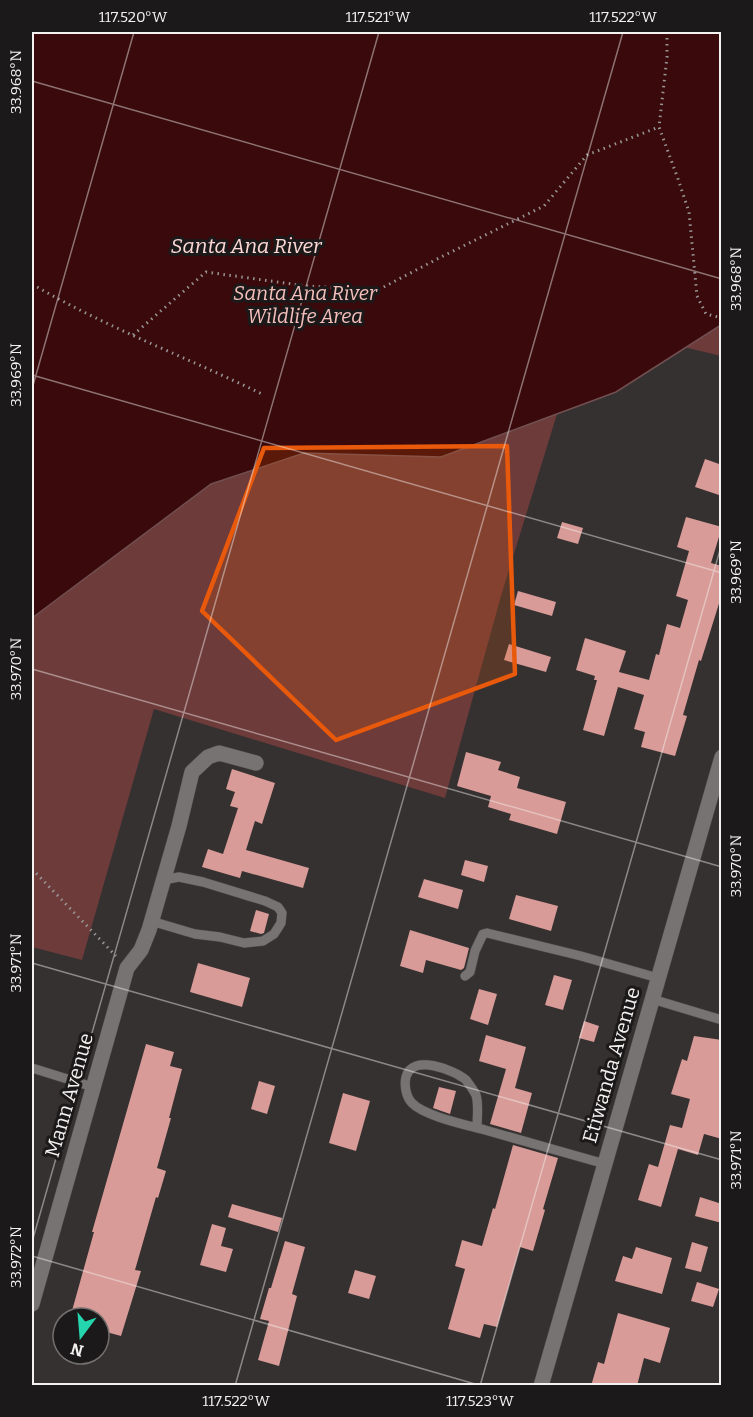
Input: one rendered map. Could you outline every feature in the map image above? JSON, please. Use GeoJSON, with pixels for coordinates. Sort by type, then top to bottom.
{"type":"FeatureCollection","features":[{"type":"Feature","properties":{"kind":"street","name":"Mann Avenue"},"geometry":{"type":"LineString","coordinates":[[32,1304],[127,968],[141,950],[152,921],[192,772],[208,757],[219,753],[256,763]]}},
{"type":"Feature","properties":{"kind":"street","name":"Etiwanda Avenue"},"geometry":{"type":"LineString","coordinates":[[541,1386],[722,757]]}},
{"type":"Feature","properties":{"kind":"lane"},"geometry":{"type":"LineString","coordinates":[[152,921],[195,934],[244,943],[263,941],[274,934],[281,923],[282,913],[278,907],[265,901],[179,877],[163,880]]}},
{"type":"Feature","properties":{"kind":"lane"},"geometry":{"type":"LineString","coordinates":[[465,976],[470,972],[475,951],[483,934],[487,933],[658,978]]}},
{"type":"Feature","properties":{"kind":"lane"},"geometry":{"type":"LineString","coordinates":[[652,999],[722,1020]]}},
{"type":"Feature","properties":{"kind":"lane"},"geometry":{"type":"LineString","coordinates":[[477,1128],[476,1095],[467,1081],[453,1072],[435,1066],[426,1064],[412,1067],[406,1076],[406,1091],[412,1103],[430,1114],[477,1128],[605,1164]]}},
{"type":"Feature","properties":{"kind":"lane"},"geometry":{"type":"LineString","coordinates":[[32,1068],[93,1087]]}},
{"type":"Feature","properties":{"kind":"path"},"geometry":{"type":"LineString","coordinates":[[667,32],[667,57],[658,127],[689,212],[698,296],[706,314],[722,318]]}},
{"type":"Feature","properties":{"kind":"path"},"geometry":{"type":"LineString","coordinates":[[134,335],[206,272],[306,286],[378,290],[544,206],[587,155],[658,127]]}},
{"type":"Feature","properties":{"kind":"path"},"geometry":{"type":"LineString","coordinates":[[32,284],[51,296],[262,394]]}},
{"type":"Feature","properties":{"kind":"path"},"geometry":{"type":"LineString","coordinates":[[32,869],[127,968]]}},
{"type":"Feature","properties":{"kind":"highlighted area"},"geometry":{"type":"Polygon","coordinates":[[[507,446],[515,674],[336,740],[202,611],[264,448],[507,446]]]}},
{"type":"Feature","properties":{"kind":"green space","name":"Santa Ana River"},"geometry":{"type":"Polygon","coordinates":[[[32,32],[721,32],[721,356],[585,323],[501,596],[445,798],[154,709],[82,960],[32,947],[32,32]]]}},
{"type":"Feature","properties":{"kind":"water","name":"Santa Ana River"},"geometry":{"type":"Polygon","coordinates":[[[32,32],[721,32],[721,325],[616,392],[441,457],[304,453],[211,484],[32,618],[32,32]]]}},
{"type":"Feature","properties":{"kind":"building"},"geometry":{"type":"Polygon","coordinates":[[[705,459],[722,465],[722,496],[695,487],[705,459]]]}},
{"type":"Feature","properties":{"kind":"building"},"geometry":{"type":"Polygon","coordinates":[[[686,517],[722,527],[711,563],[722,566],[722,594],[683,715],[687,716],[675,756],[641,747],[645,732],[634,729],[644,695],[618,687],[604,736],[583,730],[597,680],[594,680],[595,676],[576,670],[585,638],[626,651],[619,672],[649,680],[656,654],[659,655],[667,624],[680,628],[688,600],[676,596],[689,551],[677,547],[686,517]]]}},
{"type":"Feature","properties":{"kind":"building"},"geometry":{"type":"Polygon","coordinates":[[[562,522],[583,528],[578,544],[557,538],[562,522]]]}},
{"type":"Feature","properties":{"kind":"building"},"geometry":{"type":"Polygon","coordinates":[[[518,591],[556,602],[552,616],[514,605],[518,591]]]}},
{"type":"Feature","properties":{"kind":"building"},"geometry":{"type":"Polygon","coordinates":[[[509,644],[551,657],[546,672],[504,660],[509,644]]]}},
{"type":"Feature","properties":{"kind":"building"},"geometry":{"type":"Polygon","coordinates":[[[466,752],[501,762],[498,770],[520,777],[517,788],[566,802],[557,834],[509,820],[511,814],[488,807],[491,796],[457,786],[466,752]]]}},
{"type":"Feature","properties":{"kind":"building"},"geometry":{"type":"Polygon","coordinates":[[[232,769],[275,783],[262,824],[255,821],[246,850],[309,868],[303,888],[242,871],[240,878],[202,867],[208,849],[223,854],[238,808],[230,806],[235,792],[226,789],[232,769]]]}},
{"type":"Feature","properties":{"kind":"building"},"geometry":{"type":"Polygon","coordinates":[[[465,860],[488,866],[484,882],[461,875],[465,860]]]}},
{"type":"Feature","properties":{"kind":"building"},"geometry":{"type":"Polygon","coordinates":[[[424,879],[463,890],[458,909],[418,897],[424,879]]]}},
{"type":"Feature","properties":{"kind":"building"},"geometry":{"type":"Polygon","coordinates":[[[516,895],[558,906],[551,931],[509,919],[516,895]]]}},
{"type":"Feature","properties":{"kind":"building"},"geometry":{"type":"Polygon","coordinates":[[[256,910],[269,914],[264,933],[261,934],[250,931],[256,910]]]}},
{"type":"Feature","properties":{"kind":"building"},"geometry":{"type":"Polygon","coordinates":[[[410,930],[469,948],[464,968],[461,970],[426,960],[423,973],[400,966],[410,930]]]}},
{"type":"Feature","properties":{"kind":"building"},"geometry":{"type":"Polygon","coordinates":[[[198,963],[250,978],[242,1007],[190,992],[198,963]]]}},
{"type":"Feature","properties":{"kind":"building"},"geometry":{"type":"Polygon","coordinates":[[[554,975],[572,980],[563,1010],[545,1005],[554,975]]]}},
{"type":"Feature","properties":{"kind":"building"},"geometry":{"type":"Polygon","coordinates":[[[479,989],[497,994],[488,1025],[470,1019],[479,989]]]}},
{"type":"Feature","properties":{"kind":"building"},"geometry":{"type":"Polygon","coordinates":[[[584,1021],[599,1026],[594,1042],[579,1038],[584,1021]]]}},
{"type":"Feature","properties":{"kind":"building"},"geometry":{"type":"Polygon","coordinates":[[[486,1035],[526,1047],[515,1088],[532,1093],[521,1133],[490,1124],[506,1069],[479,1061],[486,1035]]]}},
{"type":"Feature","properties":{"kind":"building"},"geometry":{"type":"Polygon","coordinates":[[[694,1036],[722,1040],[722,1139],[704,1134],[698,1155],[678,1149],[661,1207],[638,1200],[649,1164],[658,1167],[670,1125],[682,1128],[690,1099],[671,1094],[682,1059],[687,1061],[694,1036]]]}},
{"type":"Feature","properties":{"kind":"building"},"geometry":{"type":"Polygon","coordinates":[[[146,1044],[174,1052],[170,1066],[182,1069],[157,1168],[166,1171],[135,1270],[141,1271],[121,1336],[111,1333],[111,1306],[73,1306],[94,1232],[92,1232],[146,1044]]]}},
{"type":"Feature","properties":{"kind":"building"},"geometry":{"type":"Polygon","coordinates":[[[259,1081],[275,1086],[267,1114],[251,1109],[259,1081]]]}},
{"type":"Feature","properties":{"kind":"building"},"geometry":{"type":"Polygon","coordinates":[[[439,1087],[456,1091],[450,1114],[433,1108],[439,1087]]]}},
{"type":"Feature","properties":{"kind":"building"},"geometry":{"type":"Polygon","coordinates":[[[343,1093],[370,1101],[356,1151],[329,1143],[343,1093]]]}},
{"type":"Feature","properties":{"kind":"building"},"geometry":{"type":"Polygon","coordinates":[[[513,1145],[558,1158],[533,1251],[520,1247],[497,1327],[484,1324],[480,1338],[448,1329],[465,1269],[455,1266],[462,1240],[482,1246],[513,1145]]]}},
{"type":"Feature","properties":{"kind":"building"},"geometry":{"type":"Polygon","coordinates":[[[700,1197],[722,1204],[722,1223],[695,1216],[700,1197]]]}},
{"type":"Feature","properties":{"kind":"building"},"geometry":{"type":"Polygon","coordinates":[[[232,1204],[282,1218],[278,1232],[228,1217],[232,1204]]]}},
{"type":"Feature","properties":{"kind":"building"},"geometry":{"type":"Polygon","coordinates":[[[212,1224],[226,1228],[221,1246],[233,1249],[226,1272],[200,1265],[212,1224]]]}},
{"type":"Feature","properties":{"kind":"building"},"geometry":{"type":"Polygon","coordinates":[[[285,1241],[305,1247],[292,1294],[297,1296],[279,1366],[258,1360],[269,1321],[260,1319],[285,1241]]]}},
{"type":"Feature","properties":{"kind":"building"},"geometry":{"type":"Polygon","coordinates":[[[692,1242],[708,1247],[701,1272],[685,1268],[692,1242]]]}},
{"type":"Feature","properties":{"kind":"building"},"geometry":{"type":"Polygon","coordinates":[[[636,1247],[672,1258],[662,1294],[615,1281],[623,1256],[632,1259],[636,1247]]]}},
{"type":"Feature","properties":{"kind":"building"},"geometry":{"type":"Polygon","coordinates":[[[355,1270],[376,1276],[369,1299],[348,1293],[355,1270]]]}},
{"type":"Feature","properties":{"kind":"building"},"geometry":{"type":"Polygon","coordinates":[[[697,1282],[719,1289],[713,1307],[691,1301],[697,1282]]]}},
{"type":"Feature","properties":{"kind":"building"},"geometry":{"type":"Polygon","coordinates":[[[618,1313],[670,1328],[660,1363],[644,1358],[637,1386],[591,1386],[598,1362],[604,1364],[618,1313]]]}},
{"type":"Feature","properties":{"kind":"park label","name":"Santa Ana River Wildlife Area"},"geometry":{"type":"Point","coordinates":[305,304]}}]}
